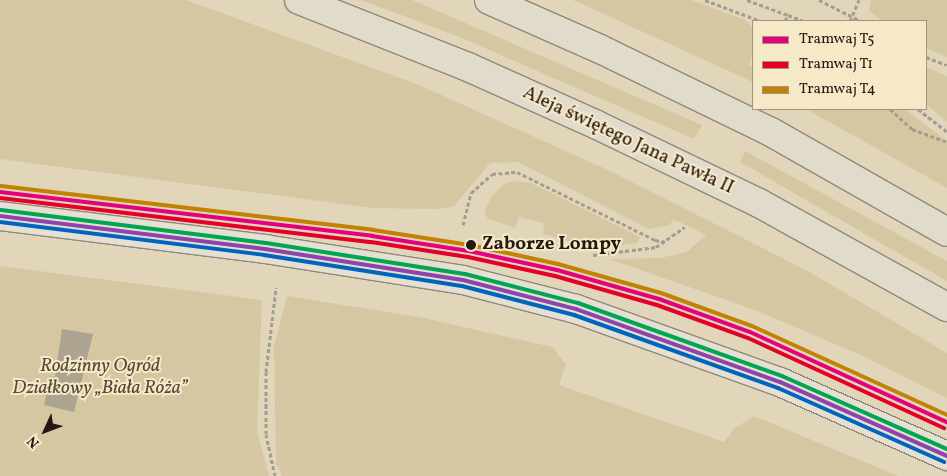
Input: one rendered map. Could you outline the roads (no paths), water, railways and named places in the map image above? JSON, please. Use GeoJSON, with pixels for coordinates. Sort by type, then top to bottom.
{"type":"FeatureCollection","features":[{"type":"Feature","properties":{"kind":"main road","name":"Aleja świętego Jana Pawła II"},"geometry":{"type":"LineString","coordinates":[[299,0],[468,67],[597,125],[759,203],[947,307]]}},
{"type":"Feature","properties":{"kind":"main road"},"geometry":{"type":"LineString","coordinates":[[489,0],[600,49],[771,132],[947,232]]}},
{"type":"Feature","properties":{"kind":"street"},"geometry":{"type":"LineString","coordinates":[[0,216],[265,249],[463,280],[576,309],[780,382],[947,456]]}},
{"type":"Feature","properties":{"kind":"tram line","name":"T4"},"geometry":{"type":"LineString","coordinates":[[1,186],[373,230],[470,245],[558,264],[661,293],[752,326],[947,415]]}},
{"type":"Feature","properties":{"kind":"tram line","name":"T5"},"geometry":{"type":"LineString","coordinates":[[0,192],[372,236],[469,251],[557,270],[659,299],[750,332],[947,422]]}},
{"type":"Feature","properties":{"kind":"tram line","name":"T1"},"geometry":{"type":"LineString","coordinates":[[0,198],[371,242],[468,257],[555,276],[657,305],[748,338],[944,428]]}},
{"type":"Feature","properties":{"kind":"place","name":"Zaborze Lompy"},"geometry":{"type":"Point","coordinates":[471,245]}},
{"type":"Feature","properties":{"kind":"park label","name":"Rodzinny Ogród Działkowy „Biała Róża”"},"geometry":{"type":"Point","coordinates":[100,378]}}]}
